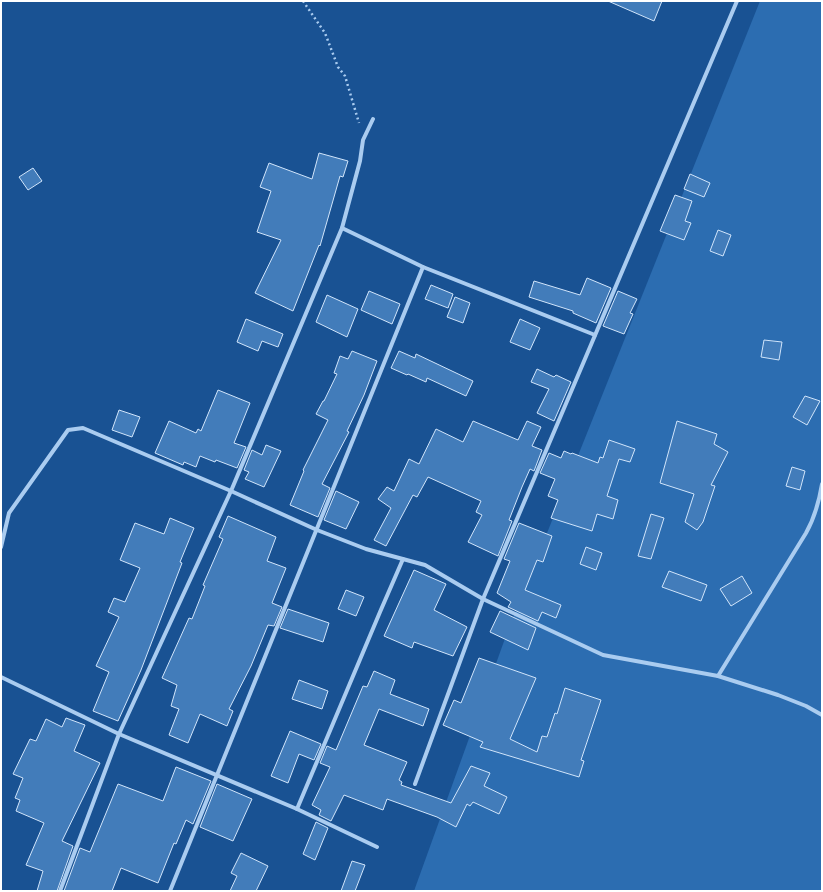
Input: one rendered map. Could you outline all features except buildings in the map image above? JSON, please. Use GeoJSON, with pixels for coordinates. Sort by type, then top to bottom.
{"type":"FeatureCollection","features":[{"type":"Feature","properties":{"kind":"street"},"geometry":{"type":"LineString","coordinates":[[416,784],[483,598],[737,1]]}},
{"type":"Feature","properties":{"kind":"street"},"geometry":{"type":"LineString","coordinates":[[60,891],[119,734],[231,491],[342,228],[360,161],[363,140],[373,119]]}},
{"type":"Feature","properties":{"kind":"street"},"geometry":{"type":"LineString","coordinates":[[342,228],[423,267],[595,335]]}},
{"type":"Feature","properties":{"kind":"street"},"geometry":{"type":"LineString","coordinates":[[170,891],[423,267]]}},
{"type":"Feature","properties":{"kind":"street"},"geometry":{"type":"LineString","coordinates":[[1,547],[9,513],[68,430],[83,428],[231,491],[317,530],[366,549],[424,565],[483,598],[603,655],[718,676],[778,695],[822,715]]}},
{"type":"Feature","properties":{"kind":"street"},"geometry":{"type":"LineString","coordinates":[[718,676],[806,533],[814,518],[820,501],[822,484]]}},
{"type":"Feature","properties":{"kind":"street"},"geometry":{"type":"LineString","coordinates":[[297,809],[403,559]]}},
{"type":"Feature","properties":{"kind":"street"},"geometry":{"type":"LineString","coordinates":[[1,677],[119,734],[297,809],[377,847]]}},
{"type":"Feature","properties":{"kind":"path"},"geometry":{"type":"LineString","coordinates":[[303,1],[325,33],[338,67],[345,76],[363,140]]}},
{"type":"Feature","properties":{"kind":"shaded area"},"geometry":{"type":"Polygon","coordinates":[[[760,1],[822,1],[822,891],[414,891],[507,633],[760,1]]]}}]}
